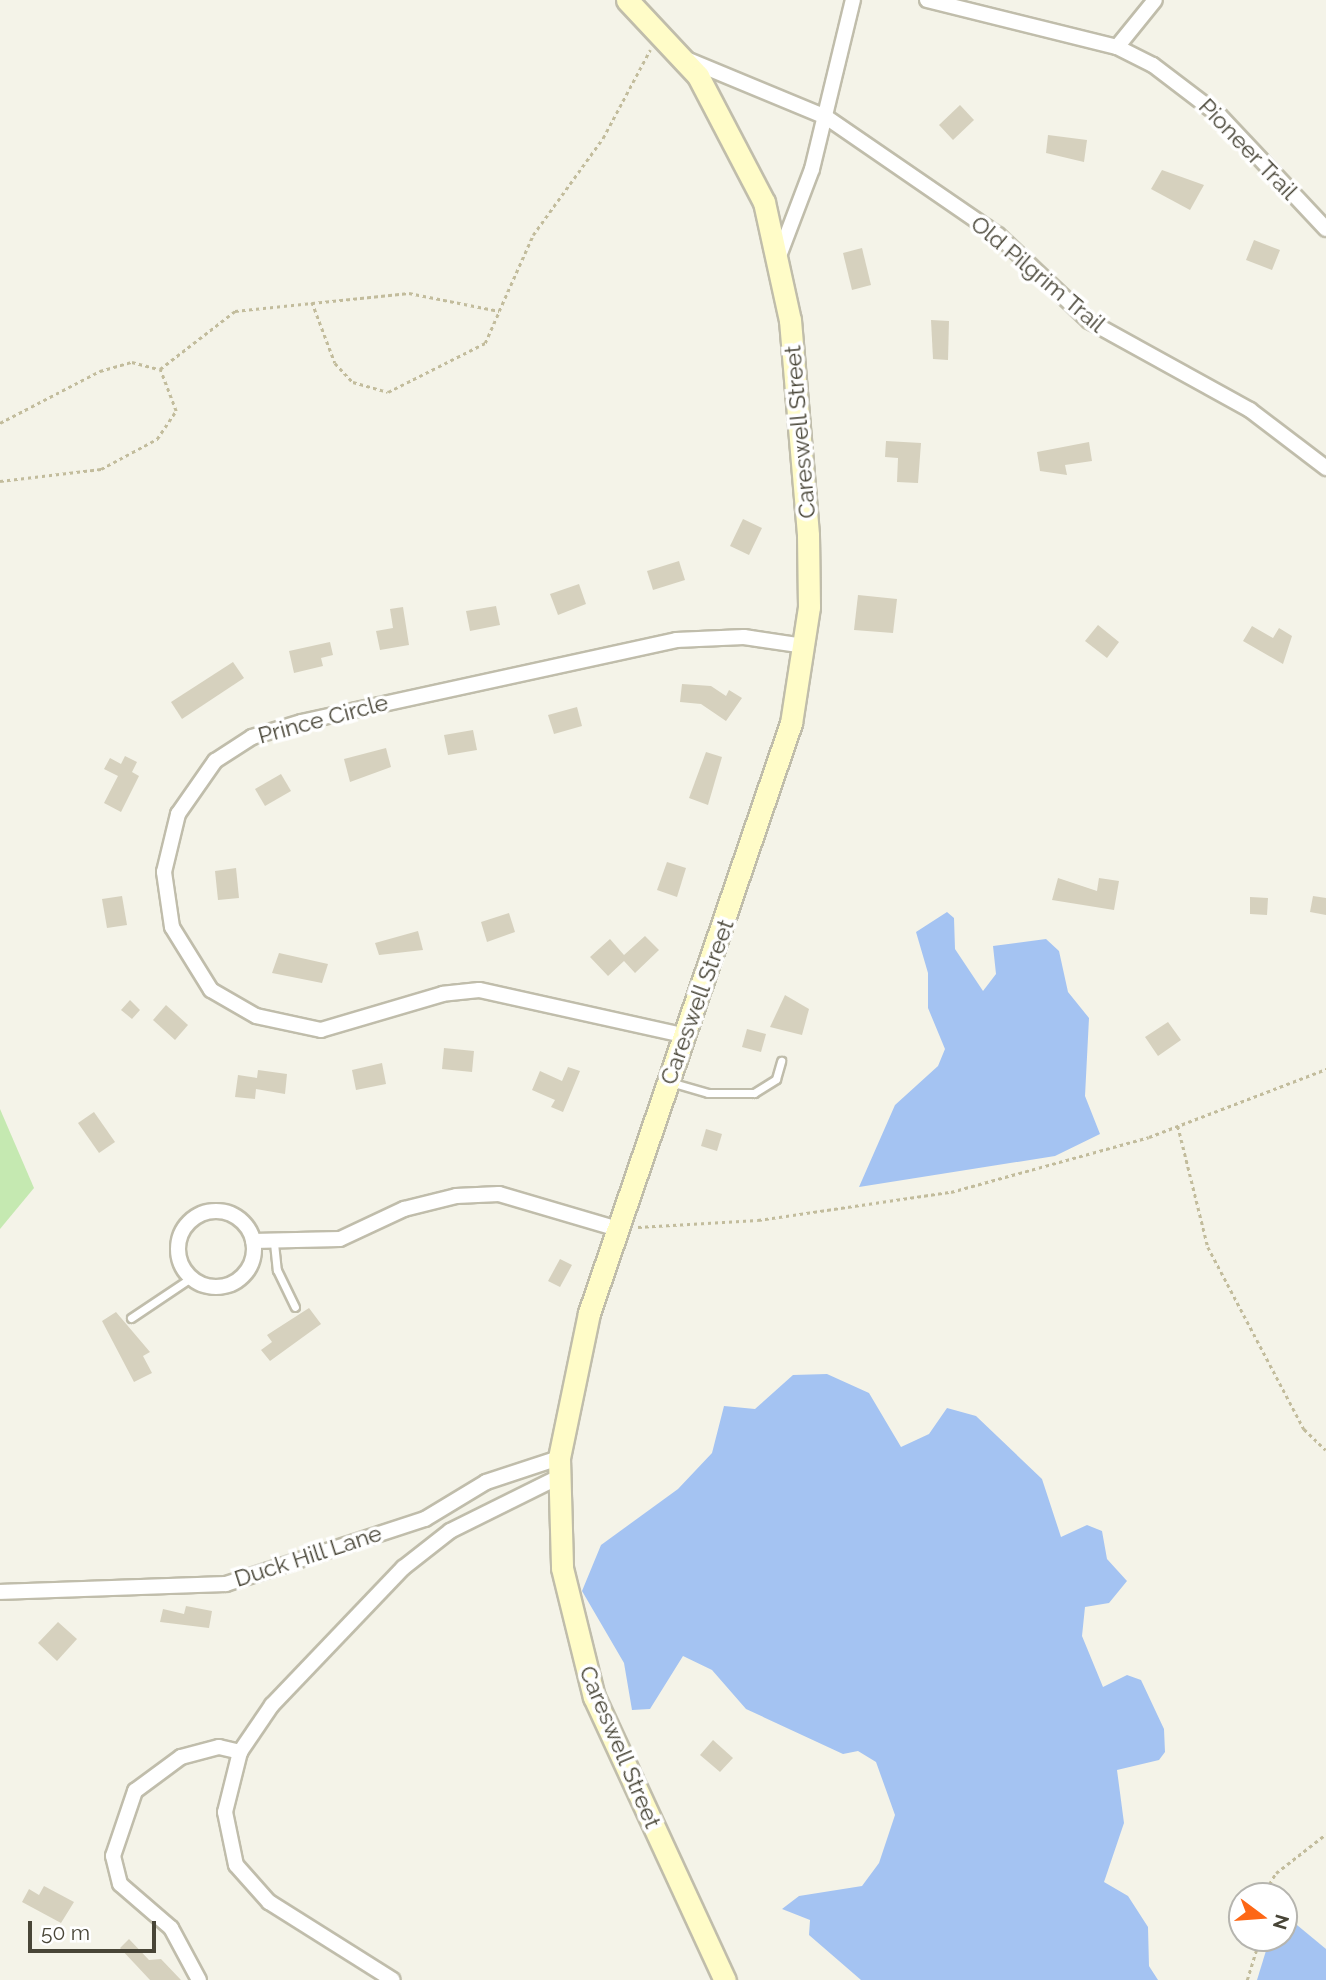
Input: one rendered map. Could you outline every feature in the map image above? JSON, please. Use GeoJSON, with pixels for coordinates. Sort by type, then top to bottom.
{"type":"FeatureCollection","features":[{"type":"Feature","properties":{"kind":"main road"},"geometry":{"type":"LineString","coordinates":[[627,0],[684,57],[747,160],[779,256]]}},
{"type":"Feature","properties":{"kind":"main road","name":"Careswell Street"},"geometry":{"type":"LineString","coordinates":[[725,1980],[594,1697],[567,1601],[559,1467],[576,1359],[618,1229],[782,758],[805,646],[807,524],[779,256]]}},
{"type":"Feature","properties":{"kind":"street","name":"Careswell Street"},"geometry":{"type":"LineString","coordinates":[[779,256],[825,117],[853,0]]}},
{"type":"Feature","properties":{"kind":"street","name":"Pioneer Trail"},"geometry":{"type":"LineString","coordinates":[[927,0],[1117,47],[1185,85],[1220,116],[1326,229]]}},
{"type":"Feature","properties":{"kind":"street"},"geometry":{"type":"LineString","coordinates":[[1117,47],[1155,0]]}},
{"type":"Feature","properties":{"kind":"street","name":"Old Pilgrim Trail"},"geometry":{"type":"LineString","coordinates":[[684,57],[825,117],[998,235],[1089,321],[1250,410],[1326,468]]}},
{"type":"Feature","properties":{"kind":"street","name":"Prince Circle"},"geometry":{"type":"LineString","coordinates":[[687,1036],[478,990],[443,993],[321,1030],[256,1016],[211,990],[172,926],[164,872],[177,814],[215,761],[252,737],[301,722],[676,640],[744,637],[805,646]]}},
{"type":"Feature","properties":{"kind":"street"},"geometry":{"type":"LineString","coordinates":[[253,1241],[274,1243],[340,1239],[404,1209],[456,1196],[499,1194],[618,1229]]}},
{"type":"Feature","properties":{"kind":"street"},"geometry":{"type":"LineString","coordinates":[[224,1211],[248,1228],[253,1241],[250,1263],[237,1280],[208,1286],[192,1277],[179,1255],[179,1241],[195,1217],[224,1211]]}},
{"type":"Feature","properties":{"kind":"street"},"geometry":{"type":"LineString","coordinates":[[393,1980],[269,1902],[236,1865],[225,1812],[240,1752],[272,1705],[403,1568],[450,1531],[559,1467]]}},
{"type":"Feature","properties":{"kind":"street","name":"Duck Hill Lane"},"geometry":{"type":"LineString","coordinates":[[0,1592],[226,1584],[425,1519],[486,1482],[559,1467]]}},
{"type":"Feature","properties":{"kind":"street"},"geometry":{"type":"LineString","coordinates":[[199,1980],[171,1928],[120,1884],[115,1836],[135,1791],[163,1769],[197,1749],[240,1752]]}},
{"type":"Feature","properties":{"kind":"lane"},"geometry":{"type":"LineString","coordinates":[[670,1081],[708,1093],[754,1093],[776,1079],[781,1061]]}},
{"type":"Feature","properties":{"kind":"lane"},"geometry":{"type":"LineString","coordinates":[[274,1243],[277,1270],[295,1307]]}},
{"type":"Feature","properties":{"kind":"lane"},"geometry":{"type":"LineString","coordinates":[[131,1318],[192,1277]]}},
{"type":"Feature","properties":{"kind":"path"},"geometry":{"type":"LineString","coordinates":[[312,302],[335,363],[353,382],[388,392],[485,343],[533,235],[603,138],[664,35]]}},
{"type":"Feature","properties":{"kind":"path"},"geometry":{"type":"LineString","coordinates":[[160,369],[235,311],[409,293],[499,312]]}},
{"type":"Feature","properties":{"kind":"path"},"geometry":{"type":"LineString","coordinates":[[0,423],[100,370],[132,362],[160,369]]}},
{"type":"Feature","properties":{"kind":"path"},"geometry":{"type":"LineString","coordinates":[[0,481],[101,469],[157,439],[176,411],[160,369]]}},
{"type":"Feature","properties":{"kind":"path"},"geometry":{"type":"LineString","coordinates":[[618,1229],[758,1220],[939,1195],[1049,1168],[1178,1126],[1326,1069]]}},
{"type":"Feature","properties":{"kind":"path"},"geometry":{"type":"LineString","coordinates":[[1178,1126],[1208,1247],[1304,1429],[1326,1450]]}},
{"type":"Feature","properties":{"kind":"path"},"geometry":{"type":"LineString","coordinates":[[1271,1882],[1276,1873],[1326,1834]]}},
{"type":"Feature","properties":{"kind":"path"},"geometry":{"type":"LineString","coordinates":[[1247,1980],[1256,1952]]}},
{"type":"Feature","properties":{"kind":"green space"},"geometry":{"type":"Polygon","coordinates":[[[0,1109],[34,1188],[0,1229],[0,1109]]]}},
{"type":"Feature","properties":{"kind":"water"},"geometry":{"type":"Polygon","coordinates":[[[947,912],[954,918],[955,949],[983,991],[996,974],[993,946],[1046,939],[1059,951],[1068,992],[1089,1018],[1085,1096],[1100,1134],[1055,1156],[859,1187],[895,1105],[938,1066],[945,1049],[928,1008],[928,973],[916,932],[947,912]]]}},
{"type":"Feature","properties":{"kind":"water"},"geometry":{"type":"Polygon","coordinates":[[[827,1374],[869,1393],[901,1447],[929,1434],[947,1408],[976,1416],[1042,1479],[1061,1537],[1087,1525],[1102,1531],[1107,1559],[1127,1581],[1109,1603],[1085,1607],[1082,1636],[1103,1687],[1127,1675],[1141,1680],[1164,1729],[1165,1752],[1159,1760],[1117,1770],[1124,1823],[1104,1882],[1128,1896],[1148,1927],[1149,1966],[1158,1980],[861,1980],[809,1935],[810,1920],[782,1909],[799,1896],[862,1886],[879,1863],[895,1815],[876,1762],[858,1751],[843,1754],[746,1709],[712,1670],[683,1656],[650,1709],[632,1710],[624,1663],[582,1591],[601,1545],[678,1489],[712,1453],[724,1406],[755,1409],[793,1375],[827,1374]]]}},
{"type":"Feature","properties":{"kind":"water"},"geometry":{"type":"Polygon","coordinates":[[[1298,1926],[1326,1949],[1326,1980],[1257,1980],[1266,1952],[1298,1952],[1298,1926]]]}},
{"type":"Feature","properties":{"kind":"building"},"geometry":{"type":"Polygon","coordinates":[[[960,105],[974,120],[953,140],[939,125],[960,105]]]}},
{"type":"Feature","properties":{"kind":"building"},"geometry":{"type":"Polygon","coordinates":[[[1048,135],[1087,140],[1084,162],[1046,153],[1048,135]]]}},
{"type":"Feature","properties":{"kind":"building"},"geometry":{"type":"Polygon","coordinates":[[[1162,170],[1204,185],[1190,210],[1151,189],[1162,170]]]}},
{"type":"Feature","properties":{"kind":"building"},"geometry":{"type":"Polygon","coordinates":[[[1254,240],[1280,250],[1272,270],[1246,260],[1254,240]]]}},
{"type":"Feature","properties":{"kind":"building"},"geometry":{"type":"Polygon","coordinates":[[[862,248],[871,285],[852,290],[843,253],[862,248]]]}},
{"type":"Feature","properties":{"kind":"building"},"geometry":{"type":"Polygon","coordinates":[[[931,320],[949,321],[948,360],[933,359],[931,320]]]}},
{"type":"Feature","properties":{"kind":"building"},"geometry":{"type":"Polygon","coordinates":[[[886,441],[921,443],[918,483],[897,482],[898,458],[885,457],[886,441]]]}},
{"type":"Feature","properties":{"kind":"building"},"geometry":{"type":"Polygon","coordinates":[[[1089,442],[1092,461],[1065,465],[1067,475],[1040,471],[1037,452],[1089,442]]]}},
{"type":"Feature","properties":{"kind":"building"},"geometry":{"type":"Polygon","coordinates":[[[743,519],[762,528],[749,555],[730,546],[743,519]]]}},
{"type":"Feature","properties":{"kind":"building"},"geometry":{"type":"Polygon","coordinates":[[[679,561],[685,580],[653,590],[647,571],[679,561]]]}},
{"type":"Feature","properties":{"kind":"building"},"geometry":{"type":"Polygon","coordinates":[[[579,584],[586,604],[558,615],[550,594],[579,584]]]}},
{"type":"Feature","properties":{"kind":"building"},"geometry":{"type":"Polygon","coordinates":[[[858,595],[897,599],[893,633],[854,630],[858,595]]]}},
{"type":"Feature","properties":{"kind":"building"},"geometry":{"type":"Polygon","coordinates":[[[496,606],[500,625],[470,631],[466,611],[496,606]]]}},
{"type":"Feature","properties":{"kind":"building"},"geometry":{"type":"Polygon","coordinates":[[[403,607],[409,645],[380,650],[376,631],[393,628],[390,609],[403,607]]]}},
{"type":"Feature","properties":{"kind":"building"},"geometry":{"type":"Polygon","coordinates":[[[1098,625],[1119,642],[1107,658],[1085,641],[1098,625]]]}},
{"type":"Feature","properties":{"kind":"building"},"geometry":{"type":"Polygon","coordinates":[[[1252,626],[1273,638],[1279,628],[1292,636],[1283,664],[1243,641],[1252,626]]]}},
{"type":"Feature","properties":{"kind":"building"},"geometry":{"type":"Polygon","coordinates":[[[330,642],[333,655],[321,658],[323,666],[294,673],[289,651],[330,642]]]}},
{"type":"Feature","properties":{"kind":"building"},"geometry":{"type":"Polygon","coordinates":[[[233,662],[244,678],[182,719],[171,702],[233,662]]]}},
{"type":"Feature","properties":{"kind":"building"},"geometry":{"type":"Polygon","coordinates":[[[682,684],[711,686],[726,696],[729,690],[742,698],[726,721],[701,704],[680,702],[682,684]]]}},
{"type":"Feature","properties":{"kind":"building"},"geometry":{"type":"Polygon","coordinates":[[[577,707],[582,726],[554,734],[548,715],[577,707]]]}},
{"type":"Feature","properties":{"kind":"building"},"geometry":{"type":"Polygon","coordinates":[[[473,730],[477,750],[448,755],[444,735],[473,730]]]}},
{"type":"Feature","properties":{"kind":"building"},"geometry":{"type":"Polygon","coordinates":[[[386,748],[391,767],[350,782],[344,759],[386,748]]]}},
{"type":"Feature","properties":{"kind":"building"},"geometry":{"type":"Polygon","coordinates":[[[706,752],[722,757],[708,805],[689,798],[706,752]]]}},
{"type":"Feature","properties":{"kind":"building"},"geometry":{"type":"Polygon","coordinates":[[[125,756],[137,762],[132,772],[139,776],[121,812],[104,803],[118,776],[104,769],[110,758],[121,764],[125,756]]]}},
{"type":"Feature","properties":{"kind":"building"},"geometry":{"type":"Polygon","coordinates":[[[281,774],[291,791],[265,806],[255,789],[281,774]]]}},
{"type":"Feature","properties":{"kind":"building"},"geometry":{"type":"Polygon","coordinates":[[[667,862],[686,868],[677,897],[657,890],[667,862]]]}},
{"type":"Feature","properties":{"kind":"building"},"geometry":{"type":"Polygon","coordinates":[[[236,868],[239,898],[218,900],[215,871],[236,868]]]}},
{"type":"Feature","properties":{"kind":"building"},"geometry":{"type":"Polygon","coordinates":[[[1058,878],[1097,891],[1099,878],[1119,881],[1114,910],[1052,900],[1058,878]]]}},
{"type":"Feature","properties":{"kind":"building"},"geometry":{"type":"Polygon","coordinates":[[[122,896],[127,925],[107,928],[102,899],[122,896]]]}},
{"type":"Feature","properties":{"kind":"building"},"geometry":{"type":"Polygon","coordinates":[[[1313,896],[1326,898],[1326,915],[1310,912],[1313,896]]]}},
{"type":"Feature","properties":{"kind":"building"},"geometry":{"type":"Polygon","coordinates":[[[1250,897],[1268,898],[1267,915],[1250,914],[1250,897]]]}},
{"type":"Feature","properties":{"kind":"building"},"geometry":{"type":"Polygon","coordinates":[[[509,913],[515,932],[487,942],[481,922],[509,913]]]}},
{"type":"Feature","properties":{"kind":"building"},"geometry":{"type":"Polygon","coordinates":[[[418,931],[423,950],[379,955],[375,943],[418,931]]]}},
{"type":"Feature","properties":{"kind":"building"},"geometry":{"type":"Polygon","coordinates":[[[645,936],[659,950],[635,973],[624,961],[608,976],[590,957],[610,939],[624,955],[645,936]]]}},
{"type":"Feature","properties":{"kind":"building"},"geometry":{"type":"Polygon","coordinates":[[[279,953],[328,964],[322,983],[272,973],[279,953]]]}},
{"type":"Feature","properties":{"kind":"building"},"geometry":{"type":"Polygon","coordinates":[[[785,995],[809,1009],[802,1035],[770,1027],[785,995]]]}},
{"type":"Feature","properties":{"kind":"building"},"geometry":{"type":"Polygon","coordinates":[[[130,1000],[140,1010],[132,1019],[121,1010],[130,1000]]]}},
{"type":"Feature","properties":{"kind":"building"},"geometry":{"type":"Polygon","coordinates":[[[166,1005],[188,1025],[175,1040],[153,1020],[166,1005]]]}},
{"type":"Feature","properties":{"kind":"building"},"geometry":{"type":"Polygon","coordinates":[[[1168,1022],[1181,1040],[1158,1056],[1145,1037],[1168,1022]]]}},
{"type":"Feature","properties":{"kind":"building"},"geometry":{"type":"Polygon","coordinates":[[[747,1029],[766,1034],[761,1052],[742,1047],[747,1029]]]}},
{"type":"Feature","properties":{"kind":"building"},"geometry":{"type":"Polygon","coordinates":[[[444,1048],[474,1051],[472,1072],[442,1069],[444,1048]]]}},
{"type":"Feature","properties":{"kind":"building"},"geometry":{"type":"Polygon","coordinates":[[[382,1063],[386,1084],[356,1090],[352,1070],[382,1063]]]}},
{"type":"Feature","properties":{"kind":"building"},"geometry":{"type":"Polygon","coordinates":[[[568,1067],[580,1071],[563,1112],[551,1107],[555,1100],[532,1090],[540,1071],[562,1081],[568,1067]]]}},
{"type":"Feature","properties":{"kind":"building"},"geometry":{"type":"Polygon","coordinates":[[[258,1070],[287,1074],[285,1094],[256,1089],[255,1099],[235,1097],[238,1075],[257,1078],[258,1070]]]}},
{"type":"Feature","properties":{"kind":"building"},"geometry":{"type":"Polygon","coordinates":[[[94,1112],[115,1142],[99,1153],[78,1123],[94,1112]]]}},
{"type":"Feature","properties":{"kind":"building"},"geometry":{"type":"Polygon","coordinates":[[[706,1129],[722,1134],[717,1151],[701,1146],[706,1129]]]}},
{"type":"Feature","properties":{"kind":"building"},"geometry":{"type":"Polygon","coordinates":[[[560,1259],[572,1265],[560,1287],[548,1281],[560,1259]]]}},
{"type":"Feature","properties":{"kind":"building"},"geometry":{"type":"Polygon","coordinates":[[[309,1308],[321,1324],[270,1361],[261,1350],[272,1342],[267,1335],[309,1308]]]}},
{"type":"Feature","properties":{"kind":"building"},"geometry":{"type":"Polygon","coordinates":[[[116,1312],[150,1352],[143,1356],[152,1373],[134,1382],[102,1321],[116,1312]]]}},
{"type":"Feature","properties":{"kind":"building"},"geometry":{"type":"Polygon","coordinates":[[[186,1606],[212,1611],[209,1628],[160,1622],[163,1609],[184,1614],[186,1606]]]}},
{"type":"Feature","properties":{"kind":"building"},"geometry":{"type":"Polygon","coordinates":[[[58,1622],[77,1639],[57,1661],[38,1643],[58,1622]]]}},
{"type":"Feature","properties":{"kind":"building"},"geometry":{"type":"Polygon","coordinates":[[[713,1740],[733,1758],[720,1772],[700,1755],[713,1740]]]}},
{"type":"Feature","properties":{"kind":"building"},"geometry":{"type":"Polygon","coordinates":[[[44,1886],[74,1902],[61,1923],[22,1902],[29,1889],[39,1895],[44,1886]]]}},
{"type":"Feature","properties":{"kind":"building"},"geometry":{"type":"Polygon","coordinates":[[[129,1939],[149,1960],[161,1959],[181,1980],[150,1980],[120,1948],[129,1939]]]}}]}
